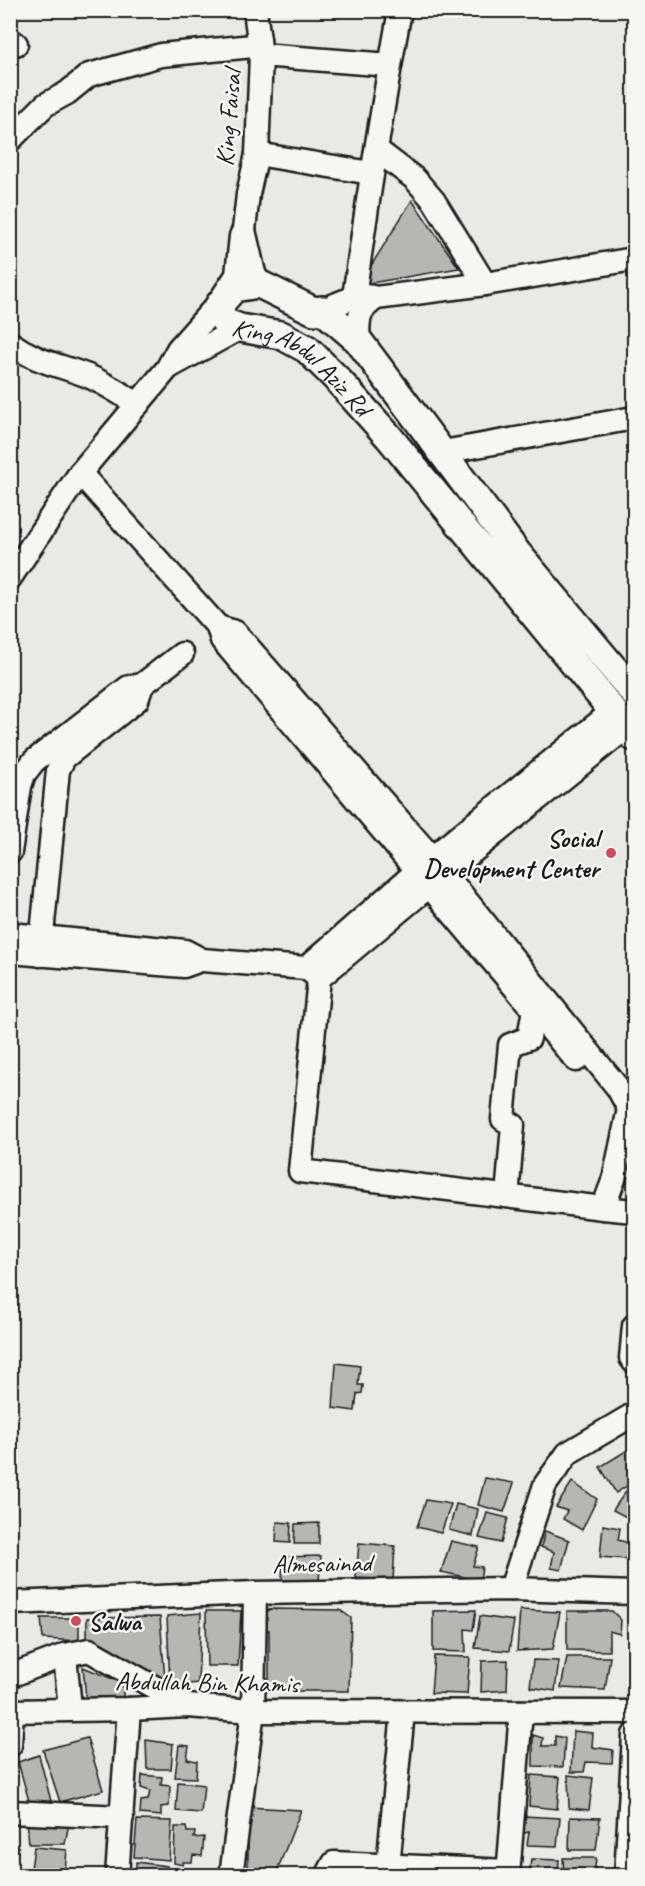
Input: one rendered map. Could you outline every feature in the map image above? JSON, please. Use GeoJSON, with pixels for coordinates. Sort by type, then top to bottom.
{"type":"FeatureCollection","features":[{"type":"Feature","properties":{"kind":"main road","name":"King Abdul Aziz Rd"},"geometry":{"type":"LineString","coordinates":[[625,725],[507,561],[443,452],[358,340],[322,310],[314,311],[259,284],[234,288],[220,304],[221,315],[226,324],[281,335],[307,349],[389,437],[507,561],[634,693]]}},
{"type":"Feature","properties":{"kind":"main road"},"geometry":{"type":"LineString","coordinates":[[389,437],[414,415]]}},
{"type":"Feature","properties":{"kind":"street","name":"King Faisal"},"geometry":{"type":"LineString","coordinates":[[167,369],[178,350],[217,305],[237,275],[241,236],[257,154],[260,47],[255,10]]}},
{"type":"Feature","properties":{"kind":"street"},"geometry":{"type":"LineString","coordinates":[[366,298],[355,290],[371,173],[377,150],[400,10]]}},
{"type":"Feature","properties":{"kind":"street"},"geometry":{"type":"LineString","coordinates":[[10,140],[45,105],[67,93],[88,75],[161,55],[253,46],[390,65]]}},
{"type":"Feature","properties":{"kind":"street"},"geometry":{"type":"LineString","coordinates":[[377,150],[415,179],[434,201],[485,284]]}},
{"type":"Feature","properties":{"kind":"street"},"geometry":{"type":"LineString","coordinates":[[257,154],[371,173]]}},
{"type":"Feature","properties":{"kind":"street"},"geometry":{"type":"LineString","coordinates":[[244,230],[254,273],[259,284]]}},
{"type":"Feature","properties":{"kind":"street"},"geometry":{"type":"LineString","coordinates":[[322,310],[366,298],[485,284],[634,259]]}},
{"type":"Feature","properties":{"kind":"street"},"geometry":{"type":"LineString","coordinates":[[358,340],[359,319],[366,298]]}},
{"type":"Feature","properties":{"kind":"street"},"geometry":{"type":"LineString","coordinates":[[10,578],[80,473],[167,369],[240,328]]}},
{"type":"Feature","properties":{"kind":"street"},"geometry":{"type":"LineString","coordinates":[[10,343],[23,352],[63,369],[89,376],[138,404]]}},
{"type":"Feature","properties":{"kind":"street"},"geometry":{"type":"LineString","coordinates":[[443,452],[634,418]]}},
{"type":"Feature","properties":{"kind":"street"},"geometry":{"type":"LineString","coordinates":[[80,473],[218,627],[235,632],[431,872],[618,1088],[629,1109],[614,1179],[603,1208]]}},
{"type":"Feature","properties":{"kind":"street"},"geometry":{"type":"LineString","coordinates":[[10,852],[20,786],[24,774],[34,760],[129,687],[142,685],[182,654]]}},
{"type":"Feature","properties":{"kind":"street"},"geometry":{"type":"LineString","coordinates":[[41,946],[58,771],[64,758],[137,700],[142,685]]}},
{"type":"Feature","properties":{"kind":"street"},"geometry":{"type":"LineString","coordinates":[[625,725],[431,872],[313,973],[300,1171],[634,1211]]}},
{"type":"Feature","properties":{"kind":"street"},"geometry":{"type":"LineString","coordinates":[[24,774],[56,783]]}},
{"type":"Feature","properties":{"kind":"street"},"geometry":{"type":"LineString","coordinates":[[431,872],[534,1009],[611,1104],[614,1122],[614,1179]]}},
{"type":"Feature","properties":{"kind":"street"},"geometry":{"type":"LineString","coordinates":[[10,934],[41,946]]}},
{"type":"Feature","properties":{"kind":"street"},"geometry":{"type":"LineString","coordinates":[[10,952],[41,946],[185,951],[202,960],[313,973]]}},
{"type":"Feature","properties":{"kind":"street"},"geometry":{"type":"LineString","coordinates":[[509,1196],[513,1125],[503,1119],[510,1045],[529,1038],[534,1009]]}},
{"type":"Feature","properties":{"kind":"street"},"geometry":{"type":"LineString","coordinates":[[634,1326],[631,1358],[634,1362]]}},
{"type":"Feature","properties":{"kind":"street"},"geometry":{"type":"LineString","coordinates":[[511,1589],[545,1485],[568,1453],[634,1414]]}},
{"type":"Feature","properties":{"kind":"street","name":"Almesainad"},"geometry":{"type":"LineString","coordinates":[[10,1603],[255,1593],[511,1589],[634,1593]]}},
{"type":"Feature","properties":{"kind":"street"},"geometry":{"type":"LineString","coordinates":[[231,1875],[253,1711],[255,1593]]}},
{"type":"Feature","properties":{"kind":"street"},"geometry":{"type":"LineString","coordinates":[[10,1676],[65,1655],[89,1650],[187,1706]]}},
{"type":"Feature","properties":{"kind":"street"},"geometry":{"type":"LineString","coordinates":[[65,1655],[70,1709]]}},
{"type":"Feature","properties":{"kind":"street","name":"Abdullah Bin Khamis"},"geometry":{"type":"LineString","coordinates":[[11,1711],[187,1706],[253,1711],[634,1712]]}},
{"type":"Feature","properties":{"kind":"street"},"geometry":{"type":"LineString","coordinates":[[117,1875],[129,1709]]}},
{"type":"Feature","properties":{"kind":"street"},"geometry":{"type":"LineString","coordinates":[[10,1745],[11,1711]]}},
{"type":"Feature","properties":{"kind":"street"},"geometry":{"type":"LineString","coordinates":[[388,1866],[403,1712]]}},
{"type":"Feature","properties":{"kind":"street"},"geometry":{"type":"LineString","coordinates":[[327,1875],[334,1863],[508,1873],[521,1712]]}},
{"type":"Feature","properties":{"kind":"street"},"geometry":{"type":"LineString","coordinates":[[626,1875],[634,1735]]}},
{"type":"Feature","properties":{"kind":"street"},"geometry":{"type":"LineString","coordinates":[[10,1812],[122,1817]]}},
{"type":"Feature","properties":{"kind":"building"},"geometry":{"type":"Polygon","coordinates":[[[412,200],[459,268],[359,285],[412,200]]]}},
{"type":"Feature","properties":{"kind":"building"},"geometry":{"type":"Polygon","coordinates":[[[336,1363],[360,1366],[358,1385],[363,1385],[362,1393],[357,1394],[355,1411],[333,1408],[336,1363]]]}},
{"type":"Feature","properties":{"kind":"building"},"geometry":{"type":"Polygon","coordinates":[[[629,1449],[634,1458],[634,1481],[616,1493],[600,1467],[629,1449]]]}},
{"type":"Feature","properties":{"kind":"building"},"geometry":{"type":"Polygon","coordinates":[[[485,1478],[514,1483],[504,1512],[478,1505],[485,1478]]]}},
{"type":"Feature","properties":{"kind":"building"},"geometry":{"type":"Polygon","coordinates":[[[572,1482],[597,1499],[582,1530],[563,1519],[567,1511],[556,1507],[572,1482]]]}},
{"type":"Feature","properties":{"kind":"building"},"geometry":{"type":"Polygon","coordinates":[[[626,1491],[634,1497],[628,1504],[634,1507],[634,1521],[613,1510],[626,1491]]]}},
{"type":"Feature","properties":{"kind":"building"},"geometry":{"type":"Polygon","coordinates":[[[426,1500],[451,1504],[441,1533],[417,1527],[426,1500]]]}},
{"type":"Feature","properties":{"kind":"building"},"geometry":{"type":"Polygon","coordinates":[[[456,1504],[478,1509],[473,1536],[449,1530],[456,1504]]]}},
{"type":"Feature","properties":{"kind":"building"},"geometry":{"type":"Polygon","coordinates":[[[487,1513],[508,1518],[501,1543],[479,1538],[487,1513]]]}},
{"type":"Feature","properties":{"kind":"building"},"geometry":{"type":"Polygon","coordinates":[[[277,1522],[291,1523],[290,1543],[276,1542],[277,1522]]]}},
{"type":"Feature","properties":{"kind":"building"},"geometry":{"type":"Polygon","coordinates":[[[319,1523],[319,1544],[294,1544],[295,1524],[319,1523]]]}},
{"type":"Feature","properties":{"kind":"building"},"geometry":{"type":"Polygon","coordinates":[[[603,1525],[620,1528],[618,1540],[629,1543],[626,1559],[600,1557],[603,1525]]]}},
{"type":"Feature","properties":{"kind":"building"},"geometry":{"type":"Polygon","coordinates":[[[545,1531],[569,1540],[561,1570],[551,1568],[554,1552],[541,1547],[545,1531]]]}},
{"type":"Feature","properties":{"kind":"building"},"geometry":{"type":"Polygon","coordinates":[[[451,1541],[479,1547],[473,1566],[482,1567],[480,1580],[441,1572],[451,1541]]]}},
{"type":"Feature","properties":{"kind":"building"},"geometry":{"type":"Polygon","coordinates":[[[359,1543],[395,1546],[393,1580],[356,1578],[359,1543]]]}},
{"type":"Feature","properties":{"kind":"building"},"geometry":{"type":"Polygon","coordinates":[[[321,1556],[319,1581],[282,1581],[283,1557],[321,1556]]]}},
{"type":"Feature","properties":{"kind":"building"},"geometry":{"type":"Polygon","coordinates":[[[271,1609],[340,1610],[351,1618],[349,1691],[260,1691],[263,1679],[269,1678],[269,1630],[260,1630],[262,1614],[271,1609]]]}},
{"type":"Feature","properties":{"kind":"building"},"geometry":{"type":"Polygon","coordinates":[[[476,1610],[473,1630],[465,1629],[466,1652],[433,1651],[433,1611],[476,1610]]]}},
{"type":"Feature","properties":{"kind":"building"},"geometry":{"type":"Polygon","coordinates":[[[520,1610],[560,1612],[553,1649],[517,1651],[520,1610]]]}},
{"type":"Feature","properties":{"kind":"building"},"geometry":{"type":"Polygon","coordinates":[[[206,1611],[241,1611],[238,1666],[207,1666],[206,1611]]]}},
{"type":"Feature","properties":{"kind":"building"},"geometry":{"type":"Polygon","coordinates":[[[567,1611],[612,1611],[621,1620],[620,1634],[609,1631],[609,1651],[567,1650],[567,1611]]]}},
{"type":"Feature","properties":{"kind":"building"},"geometry":{"type":"Polygon","coordinates":[[[201,1613],[198,1683],[170,1686],[167,1616],[201,1613]]]}},
{"type":"Feature","properties":{"kind":"building"},"geometry":{"type":"Polygon","coordinates":[[[480,1616],[514,1621],[509,1651],[475,1648],[480,1616]]]}},
{"type":"Feature","properties":{"kind":"building"},"geometry":{"type":"Polygon","coordinates":[[[160,1617],[165,1680],[112,1649],[87,1641],[87,1618],[160,1617]]]}},
{"type":"Feature","properties":{"kind":"building"},"geometry":{"type":"Polygon","coordinates":[[[41,1618],[79,1618],[79,1641],[43,1639],[41,1618]]]}},
{"type":"Feature","properties":{"kind":"building"},"geometry":{"type":"Polygon","coordinates":[[[434,1656],[470,1657],[467,1694],[431,1693],[434,1656]]]}},
{"type":"Feature","properties":{"kind":"building"},"geometry":{"type":"Polygon","coordinates":[[[567,1657],[610,1657],[605,1690],[561,1688],[567,1657]]]}},
{"type":"Feature","properties":{"kind":"building"},"geometry":{"type":"Polygon","coordinates":[[[508,1660],[507,1690],[481,1692],[482,1661],[508,1660]]]}},
{"type":"Feature","properties":{"kind":"building"},"geometry":{"type":"Polygon","coordinates":[[[533,1660],[559,1661],[555,1691],[530,1687],[533,1660]]]}},
{"type":"Feature","properties":{"kind":"building"},"geometry":{"type":"Polygon","coordinates":[[[83,1667],[123,1683],[123,1697],[86,1698],[83,1667]]]}},
{"type":"Feature","properties":{"kind":"building"},"geometry":{"type":"Polygon","coordinates":[[[573,1731],[593,1733],[592,1747],[613,1750],[612,1763],[586,1762],[584,1772],[571,1772],[573,1731]]]}},
{"type":"Feature","properties":{"kind":"building"},"geometry":{"type":"Polygon","coordinates":[[[533,1735],[543,1738],[542,1746],[555,1746],[555,1736],[565,1738],[563,1767],[533,1766],[533,1735]]]}},
{"type":"Feature","properties":{"kind":"building"},"geometry":{"type":"Polygon","coordinates":[[[87,1738],[103,1790],[60,1802],[43,1750],[87,1738]]]}},
{"type":"Feature","properties":{"kind":"building"},"geometry":{"type":"Polygon","coordinates":[[[146,1740],[173,1744],[171,1769],[147,1769],[146,1740]]]}},
{"type":"Feature","properties":{"kind":"building"},"geometry":{"type":"Polygon","coordinates":[[[179,1745],[189,1746],[187,1759],[197,1761],[196,1778],[175,1777],[179,1745]]]}},
{"type":"Feature","properties":{"kind":"building"},"geometry":{"type":"Polygon","coordinates":[[[39,1755],[51,1801],[31,1808],[18,1762],[39,1755]]]}},
{"type":"Feature","properties":{"kind":"building"},"geometry":{"type":"Polygon","coordinates":[[[142,1775],[162,1777],[161,1785],[170,1786],[169,1806],[161,1807],[161,1816],[140,1814],[141,1801],[148,1800],[150,1791],[141,1788],[142,1775]]]}},
{"type":"Feature","properties":{"kind":"building"},"geometry":{"type":"Polygon","coordinates":[[[531,1775],[560,1777],[557,1809],[529,1806],[531,1775]]]}},
{"type":"Feature","properties":{"kind":"building"},"geometry":{"type":"Polygon","coordinates":[[[568,1775],[593,1778],[589,1810],[569,1808],[568,1775]]]}},
{"type":"Feature","properties":{"kind":"building"},"geometry":{"type":"Polygon","coordinates":[[[178,1782],[204,1785],[201,1813],[176,1811],[178,1782]]]}},
{"type":"Feature","properties":{"kind":"building"},"geometry":{"type":"Polygon","coordinates":[[[248,1807],[301,1810],[275,1876],[248,1876],[248,1807]]]}},
{"type":"Feature","properties":{"kind":"building"},"geometry":{"type":"Polygon","coordinates":[[[523,1816],[560,1818],[557,1846],[527,1845],[529,1832],[524,1833],[523,1816]]]}},
{"type":"Feature","properties":{"kind":"building"},"geometry":{"type":"Polygon","coordinates":[[[570,1817],[600,1818],[596,1850],[569,1850],[570,1817]]]}},
{"type":"Feature","properties":{"kind":"building"},"geometry":{"type":"Polygon","coordinates":[[[27,1820],[69,1823],[65,1844],[29,1844],[27,1820]]]}},
{"type":"Feature","properties":{"kind":"building"},"geometry":{"type":"Polygon","coordinates":[[[137,1820],[172,1821],[169,1860],[134,1857],[137,1820]]]}},
{"type":"Feature","properties":{"kind":"building"},"geometry":{"type":"Polygon","coordinates":[[[175,1827],[186,1827],[187,1832],[195,1832],[194,1838],[204,1837],[202,1856],[193,1855],[192,1862],[183,1862],[183,1865],[174,1863],[175,1827]]]}},
{"type":"Feature","properties":{"kind":"building"},"geometry":{"type":"Polygon","coordinates":[[[34,1847],[67,1850],[65,1871],[31,1869],[34,1847]]]}},
{"type":"Feature","properties":{"kind":"building"},"geometry":{"type":"Polygon","coordinates":[[[563,1858],[596,1858],[594,1876],[564,1876],[563,1858]]]}},
{"type":"Feature","properties":{"kind":"building"},"geometry":{"type":"Polygon","coordinates":[[[531,1859],[559,1860],[558,1876],[529,1876],[531,1859]]]}},
{"type":"Feature","properties":{"kind":"building"},"geometry":{"type":"Polygon","coordinates":[[[136,1862],[167,1866],[166,1876],[136,1876],[136,1862]]]}},
{"type":"Feature","properties":{"kind":"building"},"geometry":{"type":"Polygon","coordinates":[[[175,1871],[201,1872],[201,1876],[175,1876],[175,1871]]]}},
{"type":"Feature","properties":{"kind":"place","name":"Social Development Center"},"geometry":{"type":"Point","coordinates":[611,853]}},
{"type":"Feature","properties":{"kind":"place","name":"Salwa"},"geometry":{"type":"Point","coordinates":[76,1621]}}]}
